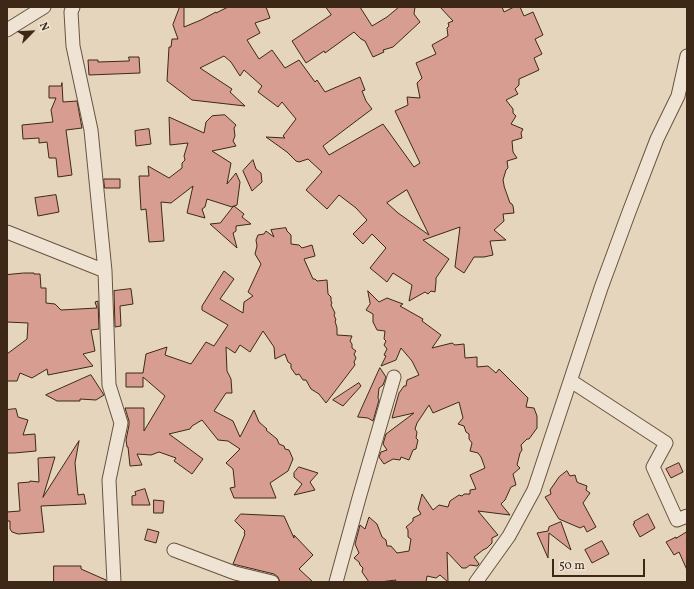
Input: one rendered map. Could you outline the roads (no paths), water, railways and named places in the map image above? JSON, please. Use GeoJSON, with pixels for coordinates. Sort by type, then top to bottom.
{"type":"FeatureCollection","features":[{"type":"Feature","properties":{"kind":"street"},"geometry":{"type":"LineString","coordinates":[[7,30],[44,7]]}},
{"type":"Feature","properties":{"kind":"street"},"geometry":{"type":"LineString","coordinates":[[73,7],[71,12],[73,46],[91,130],[105,271],[109,385],[121,423],[109,480],[114,582]]}},
{"type":"Feature","properties":{"kind":"street"},"geometry":{"type":"LineString","coordinates":[[476,582],[509,536],[534,490],[601,288],[656,139],[678,96],[687,56]]}},
{"type":"Feature","properties":{"kind":"street"},"geometry":{"type":"LineString","coordinates":[[7,232],[105,271]]}},
{"type":"Feature","properties":{"kind":"street"},"geometry":{"type":"LineString","coordinates":[[336,582],[394,377]]}},
{"type":"Feature","properties":{"kind":"street"},"geometry":{"type":"LineString","coordinates":[[571,381],[666,443],[653,467],[676,520],[687,516]]}},
{"type":"Feature","properties":{"kind":"street"},"geometry":{"type":"LineString","coordinates":[[174,550],[249,579],[272,582]]}}]}
